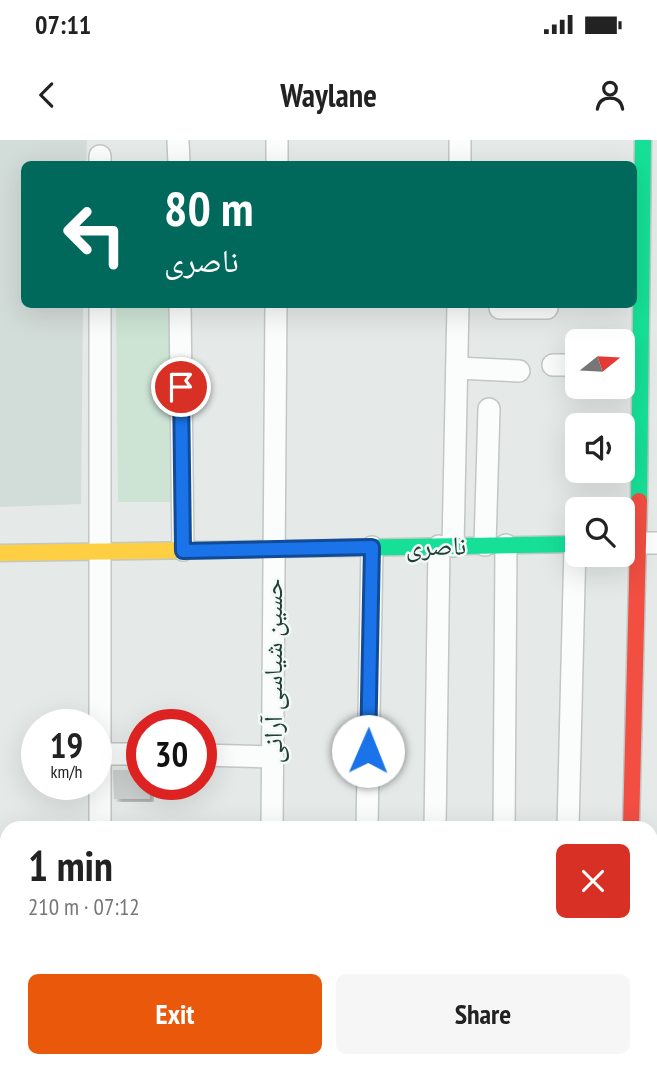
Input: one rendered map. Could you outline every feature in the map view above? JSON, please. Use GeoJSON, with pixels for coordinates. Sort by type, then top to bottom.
{"type":"FeatureCollection","features":[{"type":"Feature","properties":{"kind":"street"},"geometry":{"type":"LineString","coordinates":[[178,140],[178,161]]}},
{"type":"Feature","properties":{"kind":"street"},"geometry":{"type":"LineString","coordinates":[[277,140],[277,161]]}},
{"type":"Feature","properties":{"kind":"street"},"geometry":{"type":"LineString","coordinates":[[460,140],[460,161]]}},
{"type":"Feature","properties":{"kind":"street"},"geometry":{"type":"LineString","coordinates":[[637,233],[643,140]]}},
{"type":"Feature","properties":{"kind":"street"},"geometry":{"type":"LineString","coordinates":[[100,308],[102,709]]}},
{"type":"Feature","properties":{"kind":"street"},"geometry":{"type":"LineString","coordinates":[[180,308],[183,551]]}},
{"type":"Feature","properties":{"kind":"street","name":"حسین شیاسی آرانی"},"geometry":{"type":"LineString","coordinates":[[272,821],[276,308]]}},
{"type":"Feature","properties":{"kind":"street"},"geometry":{"type":"LineString","coordinates":[[435,821],[458,308]]}},
{"type":"Feature","properties":{"kind":"street"},"geometry":{"type":"LineString","coordinates":[[633,329],[634,308]]}},
{"type":"Feature","properties":{"kind":"street"},"geometry":{"type":"LineString","coordinates":[[554,365],[565,365]]}},
{"type":"Feature","properties":{"kind":"street"},"geometry":{"type":"LineString","coordinates":[[457,368],[519,370]]}},
{"type":"Feature","properties":{"kind":"street"},"geometry":{"type":"LineString","coordinates":[[631,821],[640,543],[648,440],[635,381]]}},
{"type":"Feature","properties":{"kind":"street"},"geometry":{"type":"LineString","coordinates":[[489,409],[496,545],[504,821]]}},
{"type":"Feature","properties":{"kind":"street","name":"ناصری"},"geometry":{"type":"LineString","coordinates":[[0,553],[565,544]]}},
{"type":"Feature","properties":{"kind":"street"},"geometry":{"type":"LineString","coordinates":[[367,821],[372,547]]}},
{"type":"Feature","properties":{"kind":"street"},"geometry":{"type":"LineString","coordinates":[[568,821],[575,567]]}},
{"type":"Feature","properties":{"kind":"street"},"geometry":{"type":"LineString","coordinates":[[217,755],[273,757]]}},
{"type":"Feature","properties":{"kind":"street"},"geometry":{"type":"LineString","coordinates":[[100,821],[101,800]]}},
{"type":"Feature","properties":{"kind":"shaded area"},"geometry":{"type":"Polygon","coordinates":[[[0,140],[87,140],[86,161],[21,161],[21,308],[83,308],[81,504],[0,507],[0,140]]]}},
{"type":"Feature","properties":{"kind":"green space"},"geometry":{"type":"Polygon","coordinates":[[[116,308],[172,308],[174,502],[118,502],[116,308]]]}},
{"type":"Feature","properties":{"kind":"building"},"geometry":{"type":"Polygon","coordinates":[[[113,770],[126,770],[126,799],[114,799],[113,770]]]}},
{"type":"Feature","properties":{"kind":"traffic: fast"},"geometry":{"type":"LineString","coordinates":[[639,501],[643,140]]}},
{"type":"Feature","properties":{"kind":"traffic: fast"},"geometry":{"type":"LineString","coordinates":[[341,548],[565,544]]}},
{"type":"Feature","properties":{"kind":"traffic: slow"},"geometry":{"type":"LineString","coordinates":[[0,553],[341,548]]}},
{"type":"Feature","properties":{"kind":"traffic: jam"},"geometry":{"type":"LineString","coordinates":[[631,821],[639,501]]}},
{"type":"Feature","properties":{"kind":"route"},"geometry":{"type":"LineString","coordinates":[[181,387],[183,551],[372,547],[368,751]]}}]}
